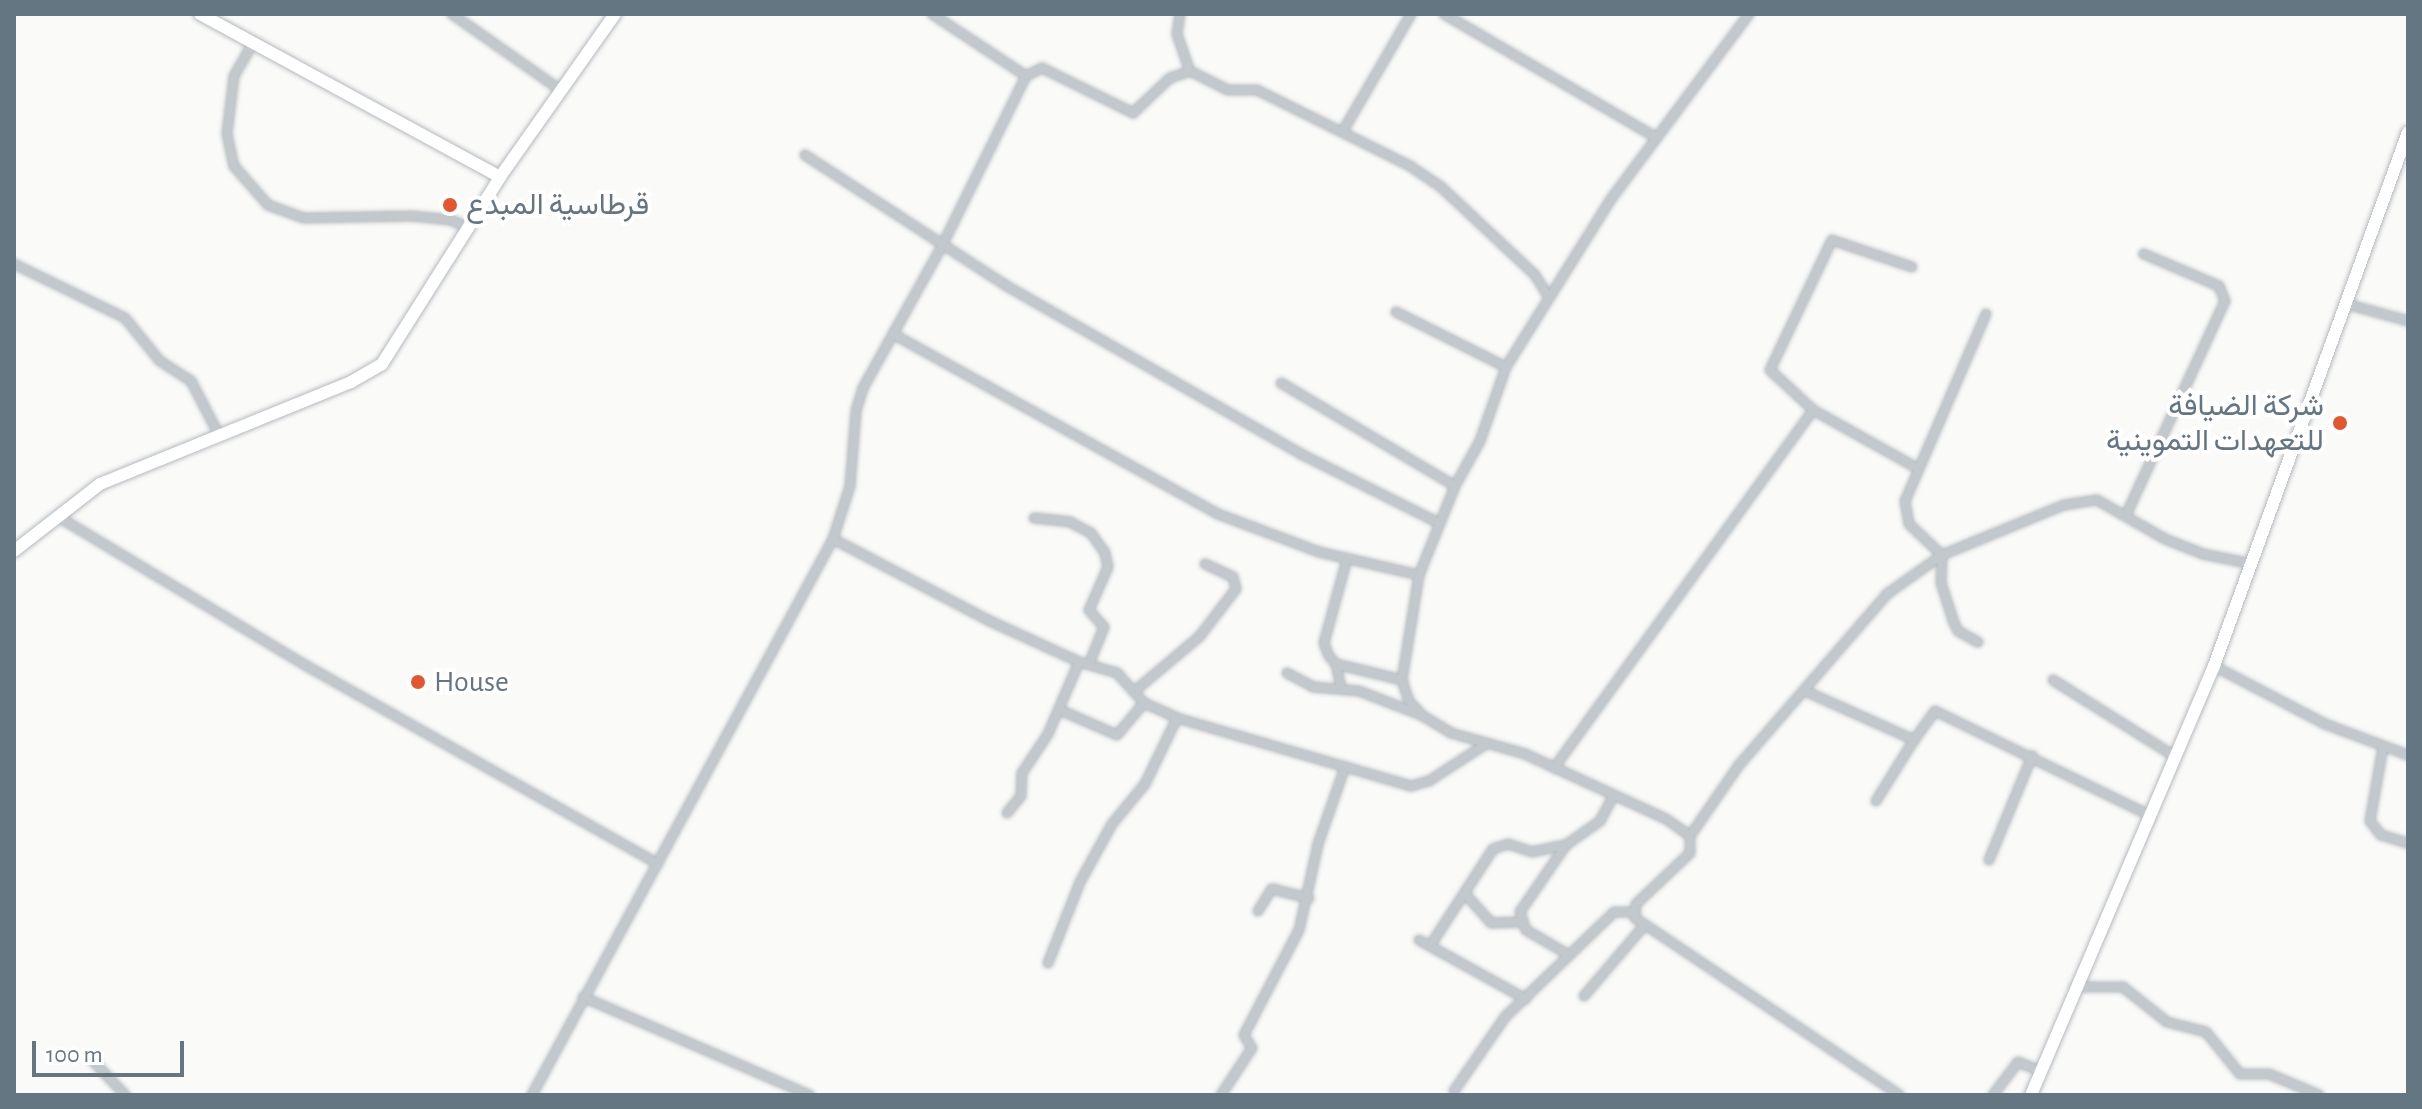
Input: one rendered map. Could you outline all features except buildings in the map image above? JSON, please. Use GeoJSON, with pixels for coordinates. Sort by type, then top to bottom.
{"type":"FeatureCollection","features":[{"type":"Feature","properties":{"kind":"street"},"geometry":{"type":"LineString","coordinates":[[200,14],[500,177]]}},
{"type":"Feature","properties":{"kind":"street"},"geometry":{"type":"LineString","coordinates":[[452,14],[562,91]]}},
{"type":"Feature","properties":{"kind":"street"},"geometry":{"type":"LineString","coordinates":[[14,551],[111,478],[351,382],[382,364],[500,177],[615,14]]}},
{"type":"Feature","properties":{"kind":"street"},"geometry":{"type":"LineString","coordinates":[[932,14],[1026,76]]}},
{"type":"Feature","properties":{"kind":"street"},"geometry":{"type":"LineString","coordinates":[[1180,14],[1177,34],[1190,71],[1228,90],[1257,90],[1343,131],[1440,186],[1535,275],[1549,297]]}},
{"type":"Feature","properties":{"kind":"street"},"geometry":{"type":"LineString","coordinates":[[1343,131],[1411,14]]}},
{"type":"Feature","properties":{"kind":"street"},"geometry":{"type":"LineString","coordinates":[[1444,14],[1655,137]]}},
{"type":"Feature","properties":{"kind":"street"},"geometry":{"type":"LineString","coordinates":[[1423,716],[1409,701],[1402,680],[1419,575],[1455,486],[1480,441],[1506,367],[1655,137],[1747,17],[1736,14]]}},
{"type":"Feature","properties":{"kind":"street"},"geometry":{"type":"LineString","coordinates":[[253,43],[234,76],[227,134],[234,166],[268,205],[304,218],[412,216],[451,220],[467,227]]}},
{"type":"Feature","properties":{"kind":"street"},"geometry":{"type":"LineString","coordinates":[[532,1095],[833,539],[850,486],[856,411],[1026,76],[1042,68],[1133,113],[1170,78],[1190,71]]}},
{"type":"Feature","properties":{"kind":"street"},"geometry":{"type":"LineString","coordinates":[[2031,1095],[2073,987],[2214,666],[2408,132]]}},
{"type":"Feature","properties":{"kind":"street"},"geometry":{"type":"LineString","coordinates":[[805,155],[943,244],[1305,456],[1439,523]]}},
{"type":"Feature","properties":{"kind":"street"},"geometry":{"type":"LineString","coordinates":[[1912,267],[1840,240],[1828,243],[1770,370],[1813,410],[1915,467]]}},
{"type":"Feature","properties":{"kind":"street"},"geometry":{"type":"LineString","coordinates":[[2127,513],[2225,301],[2219,286],[2144,254]]}},
{"type":"Feature","properties":{"kind":"street"},"geometry":{"type":"LineString","coordinates":[[14,264],[125,318],[160,361],[191,381],[218,433]]}},
{"type":"Feature","properties":{"kind":"street"},"geometry":{"type":"LineString","coordinates":[[2346,304],[2408,321]]}},
{"type":"Feature","properties":{"kind":"street"},"geometry":{"type":"LineString","coordinates":[[1396,312],[1506,367]]}},
{"type":"Feature","properties":{"kind":"street"},"geometry":{"type":"LineString","coordinates":[[1978,642],[1958,631],[1941,583],[1942,555],[1909,524],[1904,512],[1915,467],[1986,314]]}},
{"type":"Feature","properties":{"kind":"street"},"geometry":{"type":"LineString","coordinates":[[893,334],[1218,514],[1347,559],[1419,575]]}},
{"type":"Feature","properties":{"kind":"street"},"geometry":{"type":"LineString","coordinates":[[1281,383],[1455,486]]}},
{"type":"Feature","properties":{"kind":"street"},"geometry":{"type":"LineString","coordinates":[[1554,768],[1813,410]]}},
{"type":"Feature","properties":{"kind":"street"},"geometry":{"type":"LineString","coordinates":[[1454,1091],[1484,1042],[1569,955],[1614,912],[1634,912],[1690,853],[1690,836],[1739,765],[1887,594],[1942,555],[2080,501],[2097,500],[2127,513],[2165,539],[2203,554],[2252,564]]}},
{"type":"Feature","properties":{"kind":"street"},"geometry":{"type":"LineString","coordinates":[[57,516],[318,672],[658,864]]}},
{"type":"Feature","properties":{"kind":"street"},"geometry":{"type":"LineString","coordinates":[[1007,813],[1021,796],[1022,773],[1104,627],[1089,610],[1108,567],[1105,553],[1091,533],[1070,522],[1034,518]]}},
{"type":"Feature","properties":{"kind":"street"},"geometry":{"type":"LineString","coordinates":[[833,539],[1084,663],[1117,673],[1136,690],[1144,703],[1177,718],[1411,786],[1429,781],[1486,744]]}},
{"type":"Feature","properties":{"kind":"street"},"geometry":{"type":"LineString","coordinates":[[1341,687],[1336,664],[1324,643],[1347,559]]}},
{"type":"Feature","properties":{"kind":"street"},"geometry":{"type":"LineString","coordinates":[[1136,690],[1199,637],[1236,589],[1233,577],[1205,564]]}},
{"type":"Feature","properties":{"kind":"street"},"geometry":{"type":"LineString","coordinates":[[1336,664],[1402,680]]}},
{"type":"Feature","properties":{"kind":"street"},"geometry":{"type":"LineString","coordinates":[[2214,666],[2284,705],[2408,755]]}},
{"type":"Feature","properties":{"kind":"street"},"geometry":{"type":"LineString","coordinates":[[1287,673],[1313,687],[1341,687],[1423,716],[1486,744],[1554,768],[1666,819],[1690,836]]}},
{"type":"Feature","properties":{"kind":"street"},"geometry":{"type":"LineString","coordinates":[[2053,680],[2174,756]]}},
{"type":"Feature","properties":{"kind":"street"},"geometry":{"type":"LineString","coordinates":[[1805,691],[1914,740]]}},
{"type":"Feature","properties":{"kind":"street"},"geometry":{"type":"LineString","coordinates":[[1060,710],[1117,735],[1144,703]]}},
{"type":"Feature","properties":{"kind":"street"},"geometry":{"type":"LineString","coordinates":[[1876,801],[1935,711],[2147,814]]}},
{"type":"Feature","properties":{"kind":"street"},"geometry":{"type":"LineString","coordinates":[[1048,963],[1080,882],[1112,824],[1145,784],[1177,718]]}},
{"type":"Feature","properties":{"kind":"street"},"geometry":{"type":"LineString","coordinates":[[2383,747],[2370,821],[2381,835],[2408,843]]}},
{"type":"Feature","properties":{"kind":"street"},"geometry":{"type":"LineString","coordinates":[[1989,860],[2032,756]]}},
{"type":"Feature","properties":{"kind":"street"},"geometry":{"type":"LineString","coordinates":[[1221,1095],[1252,1048],[1244,1035],[1285,963],[1309,898],[1318,844],[1345,767]]}},
{"type":"Feature","properties":{"kind":"street"},"geometry":{"type":"LineString","coordinates":[[1569,955],[1526,930],[1523,922],[1525,900],[1566,845],[1600,821],[1613,797]]}},
{"type":"Feature","properties":{"kind":"street"},"geometry":{"type":"LineString","coordinates":[[1430,946],[1467,896],[1493,849],[1508,844],[1532,852],[1566,845]]}},
{"type":"Feature","properties":{"kind":"street"},"geometry":{"type":"LineString","coordinates":[[1258,911],[1272,889],[1309,898]]}},
{"type":"Feature","properties":{"kind":"street"},"geometry":{"type":"LineString","coordinates":[[1467,896],[1491,923],[1523,922]]}},
{"type":"Feature","properties":{"kind":"street"},"geometry":{"type":"LineString","coordinates":[[1634,912],[1643,927],[1899,1095]]}},
{"type":"Feature","properties":{"kind":"street"},"geometry":{"type":"LineString","coordinates":[[1584,996],[1643,927]]}},
{"type":"Feature","properties":{"kind":"street"},"geometry":{"type":"LineString","coordinates":[[1419,940],[1526,999]]}},
{"type":"Feature","properties":{"kind":"street"},"geometry":{"type":"LineString","coordinates":[[2073,987],[2123,987],[2167,1022],[2206,1032],[2240,1074],[2269,1074],[2319,1095]]}},
{"type":"Feature","properties":{"kind":"street"},"geometry":{"type":"LineString","coordinates":[[583,997],[810,1095]]}},
{"type":"Feature","properties":{"kind":"street"},"geometry":{"type":"LineString","coordinates":[[93,1061],[125,1095]]}},
{"type":"Feature","properties":{"kind":"street"},"geometry":{"type":"LineString","coordinates":[[1993,1095],[2018,1062],[2040,1071]]}},
{"type":"Feature","properties":{"kind":"place","name":"قرطاسية المبدع"},"geometry":{"type":"Point","coordinates":[450,205]}},
{"type":"Feature","properties":{"kind":"place","name":"شركة الضيافة للتعهدات التموينية"},"geometry":{"type":"Point","coordinates":[2340,423]}},
{"type":"Feature","properties":{"kind":"place","name":"House"},"geometry":{"type":"Point","coordinates":[418,682]}}]}
